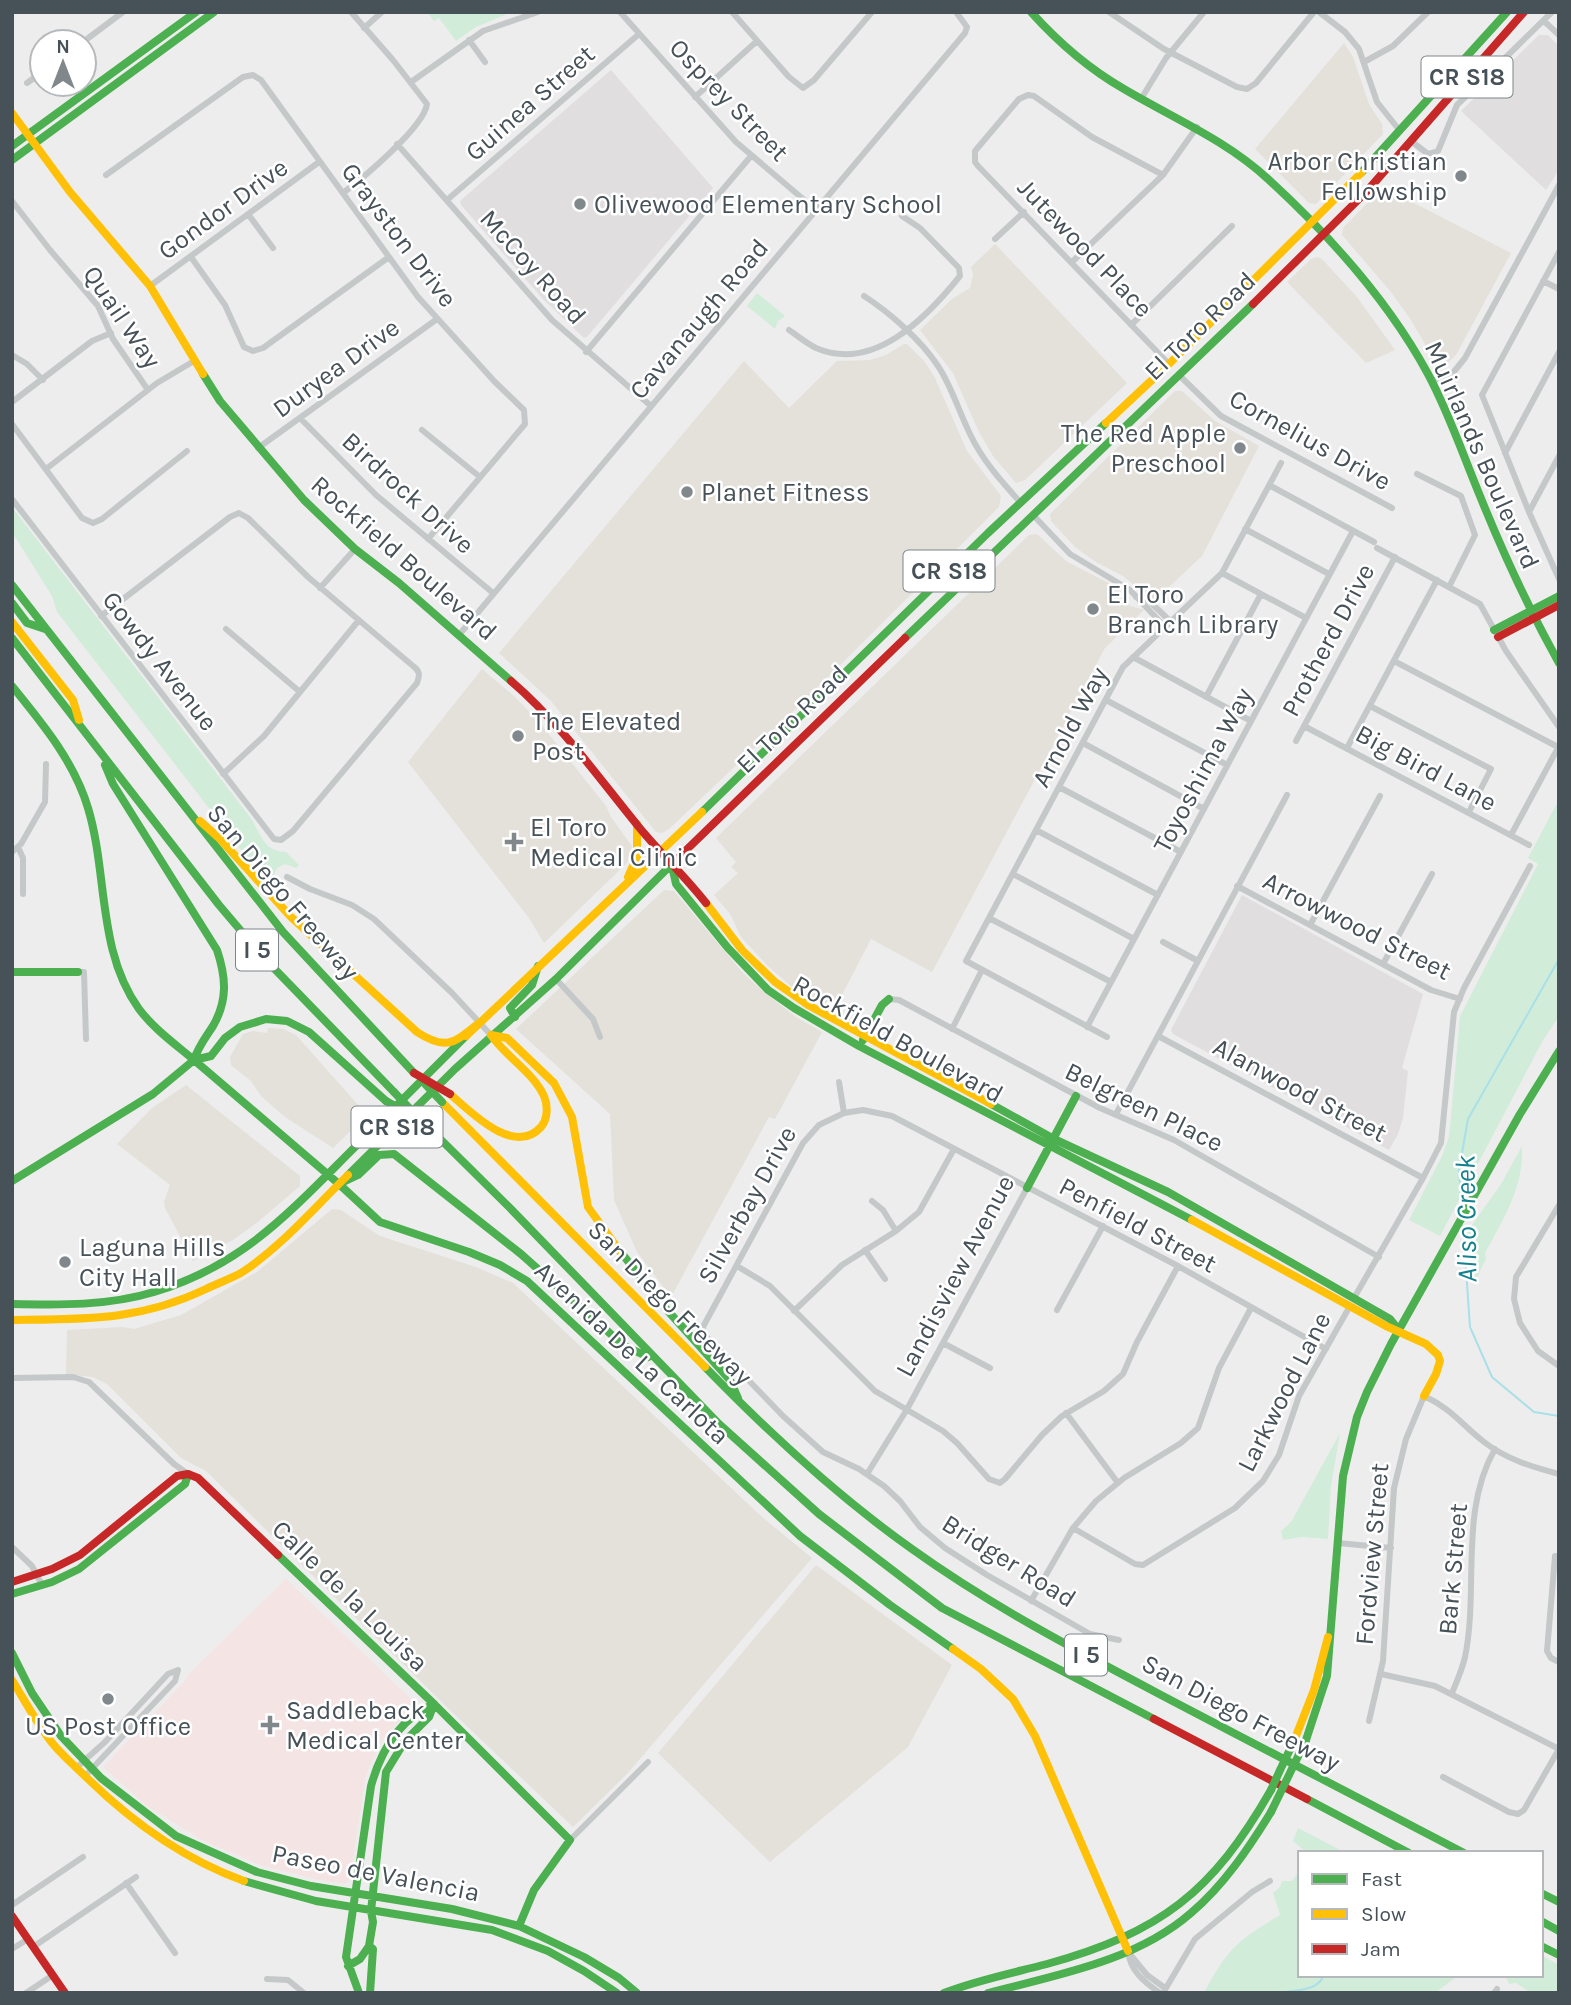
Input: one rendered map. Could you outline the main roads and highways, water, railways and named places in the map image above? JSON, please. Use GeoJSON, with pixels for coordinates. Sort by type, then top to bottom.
{"type":"FeatureCollection","features":[{"type":"Feature","properties":{"kind":"main road"},"geometry":{"type":"LineString","coordinates":[[12,146],[196,12]]}},
{"type":"Feature","properties":{"kind":"main road"},"geometry":{"type":"LineString","coordinates":[[12,160],[214,12]]}},
{"type":"Feature","properties":{"kind":"main road","name":"Muirlands Boulevard"},"geometry":{"type":"LineString","coordinates":[[1031,12],[1080,60],[1141,99],[1197,127],[1266,177],[1323,234],[1359,276],[1391,318],[1432,381],[1532,614],[1559,663]]}},
{"type":"Feature","properties":{"kind":"main road","name":"El Toro Road"},"geometry":{"type":"LineString","coordinates":[[12,1304],[58,1306],[114,1302],[183,1283],[252,1245],[277,1225],[538,966],[660,852],[988,533],[1170,365],[1355,180],[1507,12]]}},
{"type":"Feature","properties":{"kind":"main road","name":"El Toro Road"},"geometry":{"type":"LineString","coordinates":[[12,1320],[99,1320],[134,1314],[188,1299],[240,1273],[277,1245],[491,1035],[556,979],[839,701],[1180,376],[1367,191],[1524,12]]}},
{"type":"Feature","properties":{"kind":"main road","name":"Rockfield Boulevard"},"geometry":{"type":"LineString","coordinates":[[12,113],[70,192],[150,286],[220,401],[258,449],[304,500],[355,549],[544,710],[636,824],[672,866],[685,876],[752,962],[808,1005],[1146,1195],[1352,1302],[1385,1326],[1398,1329],[1439,1355]]}},
{"type":"Feature","properties":{"kind":"main road"},"geometry":{"type":"LineString","coordinates":[[1400,131],[1411,141]]}},
{"type":"Feature","properties":{"kind":"main road"},"geometry":{"type":"LineString","coordinates":[[1170,365],[1180,376]]}},
{"type":"Feature","properties":{"kind":"main road"},"geometry":{"type":"LineString","coordinates":[[1021,503],[1034,516]]}},
{"type":"Feature","properties":{"kind":"main road","name":"San Diego Freeway"},"geometry":{"type":"LineString","coordinates":[[12,585],[283,932],[442,1102],[786,1447],[891,1534],[994,1604],[1078,1651],[1460,1851]]}},
{"type":"Feature","properties":{"kind":"main road"},"geometry":{"type":"LineString","coordinates":[[1496,634],[1559,596]]}},
{"type":"Feature","properties":{"kind":"main road"},"geometry":{"type":"LineString","coordinates":[[12,603],[27,623],[45,629]]}},
{"type":"Feature","properties":{"kind":"main road"},"geometry":{"type":"LineString","coordinates":[[1532,614],[1559,605]]}},
{"type":"Feature","properties":{"kind":"main road"},"geometry":{"type":"LineString","coordinates":[[12,622],[73,700],[80,726]]}},
{"type":"Feature","properties":{"kind":"main road","name":"San Diego Freeway"},"geometry":{"type":"LineString","coordinates":[[12,638],[264,958],[656,1361],[719,1424],[818,1514],[943,1608],[1405,1851]]}},
{"type":"Feature","properties":{"kind":"main road","name":"Avenida De La Carlota"},"geometry":{"type":"LineString","coordinates":[[12,686],[57,743],[81,789],[100,862],[115,962],[127,989],[153,1024],[215,1082],[300,1149],[380,1222],[469,1252],[500,1265],[527,1281],[800,1536],[1000,1685],[1013,1699],[1035,1736],[1128,1951]]}},
{"type":"Feature","properties":{"kind":"main road"},"geometry":{"type":"LineString","coordinates":[[827,689],[839,701]]}},
{"type":"Feature","properties":{"kind":"main road"},"geometry":{"type":"LineString","coordinates":[[101,753],[113,784],[217,950],[225,972],[226,987],[222,1010],[199,1046],[194,1060]]}},
{"type":"Feature","properties":{"kind":"main road"},"geometry":{"type":"LineString","coordinates":[[187,811],[221,836],[252,878],[288,914],[432,1043],[443,1045],[458,1039],[480,1023]]}},
{"type":"Feature","properties":{"kind":"main road"},"geometry":{"type":"LineString","coordinates":[[621,888],[638,858],[636,824]]}},
{"type":"Feature","properties":{"kind":"main road","name":"Rockfield Boulevard"},"geometry":{"type":"LineString","coordinates":[[672,866],[676,884],[728,948],[768,990],[794,1009],[859,1046],[1052,1143]]}},
{"type":"Feature","properties":{"kind":"main road"},"geometry":{"type":"LineString","coordinates":[[515,1017],[510,1008],[532,985],[538,966]]}},
{"type":"Feature","properties":{"kind":"main road"},"geometry":{"type":"LineString","coordinates":[[12,972],[78,972]]}},
{"type":"Feature","properties":{"kind":"main road"},"geometry":{"type":"LineString","coordinates":[[859,1046],[882,1005],[889,999]]}},
{"type":"Feature","properties":{"kind":"main road"},"geometry":{"type":"LineString","coordinates":[[12,1181],[153,1094],[194,1060],[211,1056],[226,1038],[240,1027],[266,1018],[287,1021],[309,1032],[386,1101],[422,1121]]}},
{"type":"Feature","properties":{"kind":"main road"},"geometry":{"type":"LineString","coordinates":[[414,1073],[450,1094],[494,1129],[507,1136],[526,1136],[542,1126],[547,1116],[547,1105],[543,1094],[499,1048],[491,1035]]}},
{"type":"Feature","properties":{"kind":"main road"},"geometry":{"type":"LineString","coordinates":[[491,1035],[507,1038],[554,1083],[572,1117],[588,1207],[610,1240],[668,1311],[730,1380],[742,1405]]}},
{"type":"Feature","properties":{"kind":"main road"},"geometry":{"type":"LineString","coordinates":[[988,1993],[1128,1951],[1176,1925],[1226,1878],[1253,1842],[1271,1812],[1306,1740],[1327,1676],[1346,1459],[1357,1412],[1398,1329],[1534,1091],[1556,1063],[1559,1051]]}},
{"type":"Feature","properties":{"kind":"main road","name":"Landisview Avenue"},"geometry":{"type":"LineString","coordinates":[[1027,1188],[1076,1096]]}},
{"type":"Feature","properties":{"kind":"main road"},"geometry":{"type":"LineString","coordinates":[[339,1185],[357,1175],[378,1155],[384,1152],[394,1154],[520,1254],[623,1345],[656,1361]]}},
{"type":"Feature","properties":{"kind":"main road","name":"Fordview Street"},"geometry":{"type":"LineString","coordinates":[[1424,1396],[1438,1368],[1439,1355]]}},
{"type":"Feature","properties":{"kind":"main road"},"geometry":{"type":"LineString","coordinates":[[12,1582],[66,1563],[80,1555],[177,1476],[188,1474],[186,1484],[86,1564],[65,1577],[12,1594]]}},
{"type":"Feature","properties":{"kind":"main road","name":"Calle de la Louisa"},"geometry":{"type":"LineString","coordinates":[[188,1474],[199,1479],[434,1704],[570,1840],[536,1884],[526,1903],[519,1926]]}},
{"type":"Feature","properties":{"kind":"main road"},"geometry":{"type":"LineString","coordinates":[[944,1993],[1088,1951],[1121,1938],[1173,1910],[1189,1898],[1235,1848],[1263,1805],[1294,1741],[1314,1690],[1325,1644],[1331,1631]]}},
{"type":"Feature","properties":{"kind":"main road","name":"Paseo de Valencia"},"geometry":{"type":"LineString","coordinates":[[12,1653],[32,1693],[61,1736],[101,1778],[176,1836],[257,1872],[311,1886],[452,1909],[519,1926],[584,1957],[619,1978],[637,1993]]}},
{"type":"Feature","properties":{"kind":"main road","name":"Paseo de Valencia"},"geometry":{"type":"LineString","coordinates":[[12,1680],[52,1743],[109,1801],[198,1862],[270,1891],[371,1911],[472,1925],[514,1938],[571,1964],[617,1993]]}},
{"type":"Feature","properties":{"kind":"main road"},"geometry":{"type":"LineString","coordinates":[[359,1993],[357,1981],[346,1957],[368,1801],[376,1765],[396,1734],[420,1709],[434,1704]]}},
{"type":"Feature","properties":{"kind":"main road"},"geometry":{"type":"LineString","coordinates":[[348,1966],[360,1959],[369,1946],[386,1772],[405,1741],[429,1717],[434,1704]]}},
{"type":"Feature","properties":{"kind":"main road"},"geometry":{"type":"LineString","coordinates":[[1543,1894],[1559,1902]]}},
{"type":"Feature","properties":{"kind":"main road"},"geometry":{"type":"LineString","coordinates":[[12,1916],[65,1993]]}},
{"type":"Feature","properties":{"kind":"main road"},"geometry":{"type":"LineString","coordinates":[[1545,1923],[1559,1931]]}},
{"type":"Feature","properties":{"kind":"main road"},"geometry":{"type":"LineString","coordinates":[[369,1946],[373,1949],[370,1993]]}},
{"type":"Feature","properties":{"kind":"main road"},"geometry":{"type":"LineString","coordinates":[[1543,1947],[1559,1955]]}},
{"type":"Feature","properties":{"kind":"waterway","name":"Aliso Creek"},"geometry":{"type":"LineString","coordinates":[[1462,1213],[1459,1170],[1468,1119],[1559,959]]}},
{"type":"Feature","properties":{"kind":"waterway","name":"Aliso Creek"},"geometry":{"type":"LineString","coordinates":[[1463,1226],[1470,1327],[1492,1377],[1534,1412],[1559,1416]]}},
{"type":"Feature","properties":{"kind":"waterway","name":"Aliso Creek"},"geometry":{"type":"LineString","coordinates":[[1282,1993],[1312,1987],[1323,1977]]}},
{"type":"Feature","properties":{"kind":"place","name":"Arbor Christian Fellowship"},"geometry":{"type":"Point","coordinates":[1461,176]}},
{"type":"Feature","properties":{"kind":"place","name":"Olivewood Elementary School"},"geometry":{"type":"Point","coordinates":[580,204]}},
{"type":"Feature","properties":{"kind":"place","name":"The Red Apple Preschool"},"geometry":{"type":"Point","coordinates":[1240,448]}},
{"type":"Feature","properties":{"kind":"place","name":"Planet Fitness"},"geometry":{"type":"Point","coordinates":[687,492]}},
{"type":"Feature","properties":{"kind":"place","name":"El Toro Branch Library"},"geometry":{"type":"Point","coordinates":[1093,609]}},
{"type":"Feature","properties":{"kind":"place","name":"The Elevated Post"},"geometry":{"type":"Point","coordinates":[518,736]}},
{"type":"Feature","properties":{"kind":"place","name":"El Toro Medical Clinic"},"geometry":{"type":"Point","coordinates":[514,842]}},
{"type":"Feature","properties":{"kind":"place","name":"Laguna Hills City Hall"},"geometry":{"type":"Point","coordinates":[65,1262]}},
{"type":"Feature","properties":{"kind":"place","name":"US Post Office"},"geometry":{"type":"Point","coordinates":[108,1699]}},
{"type":"Feature","properties":{"kind":"place","name":"Saddleback Medical Center"},"geometry":{"type":"Point","coordinates":[270,1725]}}]}
